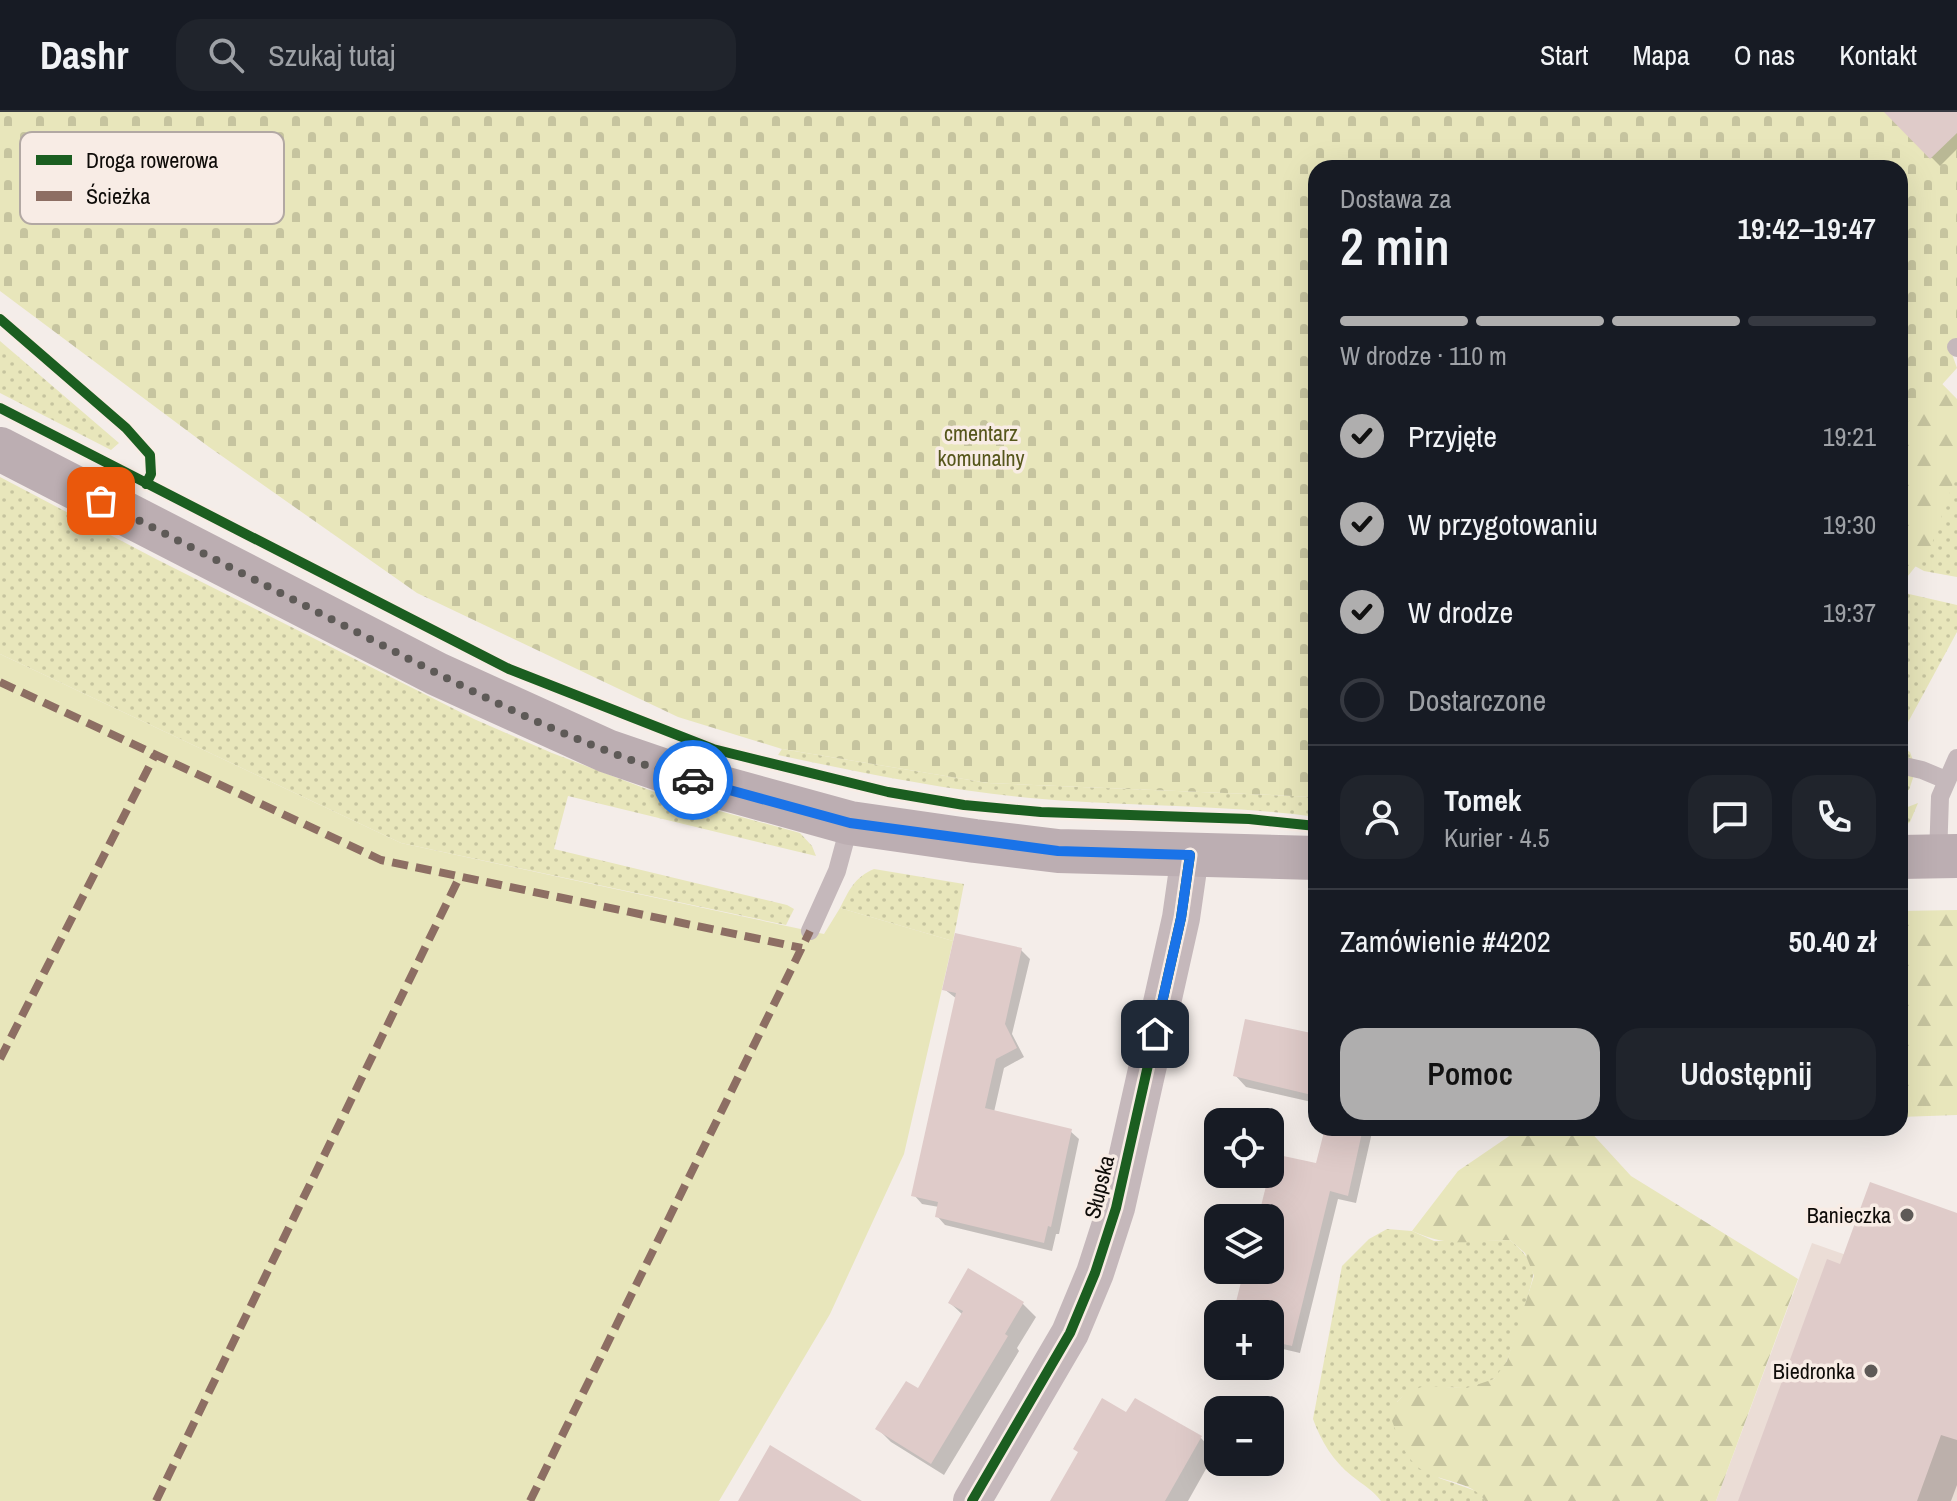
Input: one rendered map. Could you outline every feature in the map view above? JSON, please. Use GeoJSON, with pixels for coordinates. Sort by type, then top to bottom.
{"type":"FeatureCollection","features":[{"type":"Feature","properties":{"kind":"main road"},"geometry":{"type":"LineString","coordinates":[[0,449],[437,674],[607,751],[683,777],[850,823],[1058,851],[1308,858]]}},
{"type":"Feature","properties":{"kind":"street","name":"Słupska"},"geometry":{"type":"LineString","coordinates":[[972,1501],[1070,1333],[1095,1273],[1116,1208],[1181,918],[1190,855]]}},
{"type":"Feature","properties":{"kind":"lane"},"geometry":{"type":"LineString","coordinates":[[1932,857],[1940,797],[1957,758]]}},
{"type":"Feature","properties":{"kind":"lane"},"geometry":{"type":"LineString","coordinates":[[1908,767],[1946,780]]}},
{"type":"Feature","properties":{"kind":"lane"},"geometry":{"type":"LineString","coordinates":[[810,931],[837,871],[850,823]]}},
{"type":"Feature","properties":{"kind":"shaded area","name":"Biedronka"},"geometry":{"type":"Polygon","coordinates":[[[1812,1243],[1957,1294],[1957,1501],[1716,1501],[1812,1243]]]}},
{"type":"Feature","properties":{"kind":"green space","name":"cmentarz komunalny"},"geometry":{"type":"Polygon","coordinates":[[[0,112],[1957,112],[1957,346],[1952,354],[1957,368],[1908,422],[1908,160],[1308,160],[1308,797],[988,783],[782,749],[678,717],[417,593],[209,447],[0,291],[0,112]]]}},
{"type":"Feature","properties":{"kind":"green space"},"geometry":{"type":"Polygon","coordinates":[[[0,341],[119,443],[111,450],[0,393],[0,341]]]}},
{"type":"Feature","properties":{"kind":"green space"},"geometry":{"type":"Polygon","coordinates":[[[1908,349],[1957,399],[1957,472],[1931,547],[1908,576],[1908,349]]]}},
{"type":"Feature","properties":{"kind":"green space"},"geometry":{"type":"Polygon","coordinates":[[[1957,400],[1957,577],[1924,571],[1908,562],[1908,536],[1957,400]]]}},
{"type":"Feature","properties":{"kind":"green space"},"geometry":{"type":"Polygon","coordinates":[[[0,477],[474,719],[665,796],[800,833],[812,846],[816,856],[568,796],[554,849],[787,905],[794,909],[786,925],[401,843],[0,654],[0,477]]]}},
{"type":"Feature","properties":{"kind":"green space"},"geometry":{"type":"Polygon","coordinates":[[[1908,593],[1957,605],[1957,632],[1908,722],[1908,593]]]}},
{"type":"Feature","properties":{"kind":"green space"},"geometry":{"type":"Polygon","coordinates":[[[0,654],[401,843],[824,934],[840,908],[953,941],[904,1154],[830,1314],[719,1501],[0,1501],[0,654]]]}},
{"type":"Feature","properties":{"kind":"green space"},"geometry":{"type":"Polygon","coordinates":[[[782,749],[988,783],[1308,797],[1308,816],[998,795],[778,755],[782,749]]]}},
{"type":"Feature","properties":{"kind":"green space"},"geometry":{"type":"Polygon","coordinates":[[[1908,751],[1916,769],[1908,790],[1908,751]]]}},
{"type":"Feature","properties":{"kind":"green space"},"geometry":{"type":"Polygon","coordinates":[[[1918,803],[1908,824],[1908,807],[1918,803]]]}},
{"type":"Feature","properties":{"kind":"green space"},"geometry":{"type":"Polygon","coordinates":[[[874,869],[964,884],[953,941],[840,908],[857,880],[874,869]]]}},
{"type":"Feature","properties":{"kind":"green space"},"geometry":{"type":"Polygon","coordinates":[[[1957,910],[1957,1115],[1908,1117],[1908,911],[1957,910]]]}},
{"type":"Feature","properties":{"kind":"green space"},"geometry":{"type":"Polygon","coordinates":[[[1509,1136],[1594,1136],[1631,1176],[1798,1279],[1716,1501],[1485,1501],[1464,1485],[1427,1473],[1409,1457],[1391,1418],[1397,1402],[1406,1393],[1424,1386],[1467,1388],[1494,1379],[1507,1361],[1534,1276],[1525,1253],[1510,1240],[1450,1242],[1412,1231],[1458,1171],[1509,1136]]]}},
{"type":"Feature","properties":{"kind":"green space"},"geometry":{"type":"Polygon","coordinates":[[[1387,1229],[1412,1231],[1434,1241],[1510,1240],[1530,1264],[1533,1274],[1526,1303],[1508,1357],[1497,1377],[1472,1388],[1421,1389],[1397,1402],[1439,1478],[1479,1492],[1485,1501],[1381,1501],[1333,1457],[1313,1419],[1342,1266],[1369,1239],[1387,1229]]]}},
{"type":"Feature","properties":{"kind":"building"},"geometry":{"type":"Polygon","coordinates":[[[1884,112],[1957,112],[1957,133],[1930,159],[1884,112]]]}},
{"type":"Feature","properties":{"kind":"building"},"geometry":{"type":"Polygon","coordinates":[[[955,933],[1022,948],[1005,1024],[1017,1048],[996,1059],[985,1108],[1072,1129],[1051,1227],[1048,1226],[1044,1243],[935,1217],[938,1202],[911,1196],[956,993],[942,990],[955,933]]]}},
{"type":"Feature","properties":{"kind":"building"},"geometry":{"type":"Polygon","coordinates":[[[1245,1019],[1308,1032],[1308,1094],[1233,1076],[1245,1019]]]}},
{"type":"Feature","properties":{"kind":"building"},"geometry":{"type":"Polygon","coordinates":[[[1323,1136],[1361,1136],[1348,1196],[1330,1191],[1292,1346],[1284,1344],[1284,1300],[1236,1300],[1240,1284],[1284,1284],[1284,1204],[1262,1204],[1266,1188],[1284,1188],[1284,1156],[1316,1163],[1323,1136]]]}},
{"type":"Feature","properties":{"kind":"building","name":"Biedronka"},"geometry":{"type":"Polygon","coordinates":[[[1870,1182],[1957,1213],[1957,1440],[1941,1435],[1917,1501],[1738,1501],[1827,1259],[1840,1264],[1870,1182]]]}},
{"type":"Feature","properties":{"kind":"building"},"geometry":{"type":"Polygon","coordinates":[[[968,1268],[1024,1302],[1005,1334],[1008,1336],[931,1464],[875,1429],[906,1381],[918,1388],[963,1311],[948,1303],[968,1268]]]}},
{"type":"Feature","properties":{"kind":"building"},"geometry":{"type":"Polygon","coordinates":[[[1102,1398],[1126,1412],[1135,1398],[1202,1436],[1165,1501],[1050,1501],[1078,1452],[1073,1449],[1102,1398]]]}},
{"type":"Feature","properties":{"kind":"building"},"geometry":{"type":"Polygon","coordinates":[[[770,1445],[862,1501],[738,1501],[770,1445]]]}},
{"type":"Feature","properties":{"kind":"marked path"},"geometry":{"type":"LineString","coordinates":[[0,682],[381,860],[802,948]]}},
{"type":"Feature","properties":{"kind":"marked path"},"geometry":{"type":"LineString","coordinates":[[0,1059],[155,755]]}},
{"type":"Feature","properties":{"kind":"marked path"},"geometry":{"type":"LineString","coordinates":[[156,1501],[459,878]]}},
{"type":"Feature","properties":{"kind":"marked path"},"geometry":{"type":"LineString","coordinates":[[530,1501],[810,931]]}},
{"type":"Feature","properties":{"kind":"cycle path"},"geometry":{"type":"LineString","coordinates":[[0,319],[126,428],[150,455],[151,474],[146,484]]}},
{"type":"Feature","properties":{"kind":"cycle path"},"geometry":{"type":"LineString","coordinates":[[0,408],[509,669],[713,749],[888,792],[964,805],[1041,812],[1249,819],[1308,825]]}},
{"type":"Feature","properties":{"kind":"cycle path"},"geometry":{"type":"LineString","coordinates":[[972,1501],[1070,1333],[1095,1273],[1116,1208],[1181,918],[1190,855]]}},
{"type":"Feature","properties":{"kind":"way so far"},"geometry":{"type":"LineString","coordinates":[[101,501],[507,707],[607,751],[693,780]]}},
{"type":"Feature","properties":{"kind":"place","name":"Banieczka"},"geometry":{"type":"Point","coordinates":[1907,1215]}},
{"type":"Feature","properties":{"kind":"place","name":"Biedronka"},"geometry":{"type":"Point","coordinates":[1871,1371]}},
{"type":"Feature","properties":{"kind":"route"},"geometry":{"type":"LineString","coordinates":[[693,780],[850,823],[1058,851],[1190,855],[1181,918],[1155,1034]]}}]}
